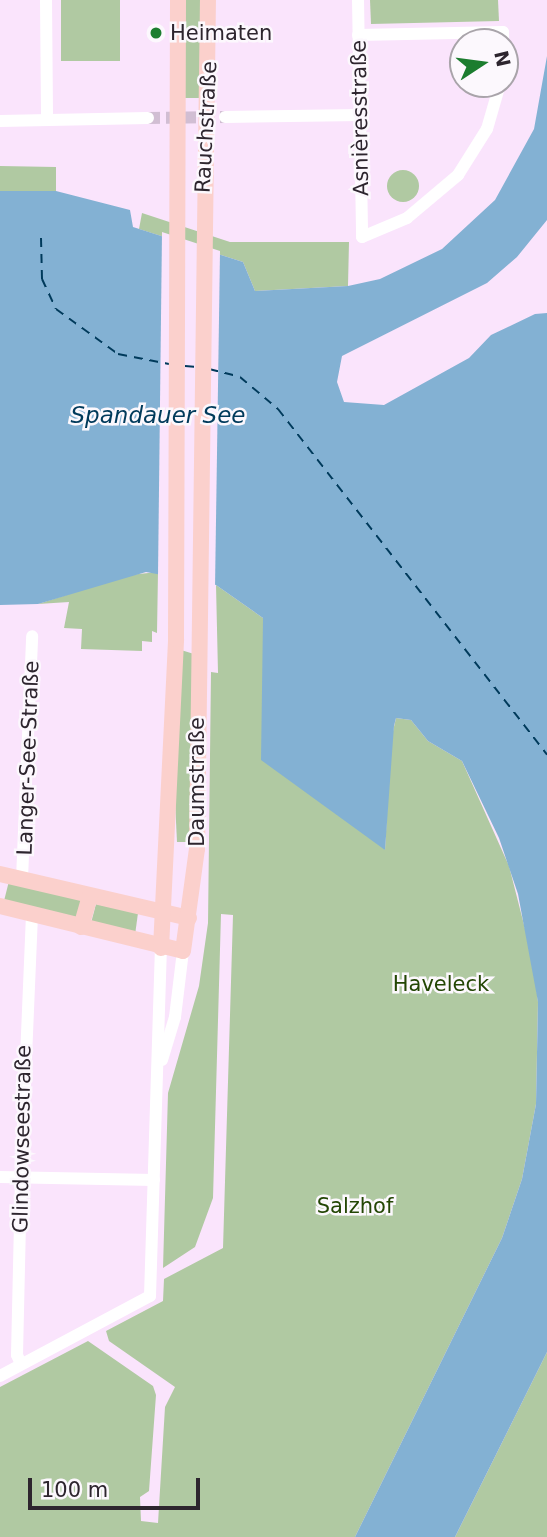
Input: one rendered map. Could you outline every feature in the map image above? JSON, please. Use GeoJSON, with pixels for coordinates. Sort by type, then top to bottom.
{"type":"FeatureCollection","features":[{"type":"Feature","properties":{"kind":"main road","name":"Rauchstraße"},"geometry":{"type":"LineString","coordinates":[[176,639],[181,207],[177,107],[178,0]]}},
{"type":"Feature","properties":{"kind":"main road","name":"Rauchstraße"},"geometry":{"type":"LineString","coordinates":[[197,644],[202,213],[209,106],[208,0]]}},
{"type":"Feature","properties":{"kind":"main road","name":"Daumstraße"},"geometry":{"type":"LineString","coordinates":[[161,948],[176,639]]}},
{"type":"Feature","properties":{"kind":"main road","name":"Daumstraße"},"geometry":{"type":"LineString","coordinates":[[183,951],[197,849],[197,644]]}},
{"type":"Feature","properties":{"kind":"main road"},"geometry":{"type":"LineString","coordinates":[[0,873],[189,918]]}},
{"type":"Feature","properties":{"kind":"main road"},"geometry":{"type":"LineString","coordinates":[[81,927],[90,895]]}},
{"type":"Feature","properties":{"kind":"main road"},"geometry":{"type":"LineString","coordinates":[[0,906],[161,948],[183,951]]}},
{"type":"Feature","properties":{"kind":"street"},"geometry":{"type":"LineString","coordinates":[[46,0],[47,120]]}},
{"type":"Feature","properties":{"kind":"street","name":"Asnièresstraße"},"geometry":{"type":"LineString","coordinates":[[358,0],[362,237],[407,218],[451,183],[487,129],[496,98]]}},
{"type":"Feature","properties":{"kind":"street"},"geometry":{"type":"LineString","coordinates":[[358,35],[449,36]]}},
{"type":"Feature","properties":{"kind":"street"},"geometry":{"type":"LineString","coordinates":[[225,117],[361,115]]}},
{"type":"Feature","properties":{"kind":"street"},"geometry":{"type":"LineString","coordinates":[[0,121],[148,118]]}},
{"type":"Feature","properties":{"kind":"street","name":"Langer-See-Straße"},"geometry":{"type":"LineString","coordinates":[[22,879],[32,636]]}},
{"type":"Feature","properties":{"kind":"street","name":"Glindowseestraße"},"geometry":{"type":"LineString","coordinates":[[21,1364],[17,1355],[21,1177],[32,914]]}},
{"type":"Feature","properties":{"kind":"street"},"geometry":{"type":"LineString","coordinates":[[0,1376],[150,1296],[161,948]]}},
{"type":"Feature","properties":{"kind":"street"},"geometry":{"type":"LineString","coordinates":[[156,1082],[175,1017],[183,951]]}},
{"type":"Feature","properties":{"kind":"street"},"geometry":{"type":"LineString","coordinates":[[0,1177],[154,1180]]}},
{"type":"Feature","properties":{"kind":"green space"},"geometry":{"type":"Polygon","coordinates":[[[61,0],[120,0],[120,61],[61,61],[61,0]]]}},
{"type":"Feature","properties":{"kind":"green space"},"geometry":{"type":"Polygon","coordinates":[[[184,0],[203,0],[203,98],[182,98],[184,0]]]}},
{"type":"Feature","properties":{"kind":"green space"},"geometry":{"type":"Polygon","coordinates":[[[370,0],[498,0],[499,21],[371,24],[370,0]]]}},
{"type":"Feature","properties":{"kind":"green space"},"geometry":{"type":"Polygon","coordinates":[[[0,166],[56,167],[56,191],[0,191],[0,166]]]}},
{"type":"Feature","properties":{"kind":"green space"},"geometry":{"type":"Polygon","coordinates":[[[403,170],[414,175],[419,186],[414,197],[403,202],[392,197],[387,186],[392,175],[403,170]]]}},
{"type":"Feature","properties":{"kind":"green space"},"geometry":{"type":"Polygon","coordinates":[[[142,213],[230,242],[349,242],[348,286],[255,291],[243,262],[139,229],[142,213]]]}},
{"type":"Feature","properties":{"kind":"green space"},"geometry":{"type":"Polygon","coordinates":[[[158,572],[157,633],[152,631],[152,642],[142,641],[142,651],[81,649],[82,629],[64,628],[69,602],[38,604],[129,575],[158,572]]]}},
{"type":"Feature","properties":{"kind":"green space"},"geometry":{"type":"Polygon","coordinates":[[[216,585],[263,618],[266,643],[385,850],[391,740],[396,718],[411,720],[428,741],[462,761],[509,866],[533,960],[538,1002],[536,1104],[522,1179],[502,1238],[355,1537],[0,1537],[0,1387],[88,1341],[153,1386],[156,1395],[149,1491],[140,1497],[141,1521],[158,1523],[165,1407],[175,1387],[109,1341],[106,1331],[163,1301],[164,1279],[223,1248],[233,915],[221,914],[213,1198],[195,1247],[163,1268],[168,1093],[199,986],[208,923],[211,672],[218,673],[216,585]]]}},
{"type":"Feature","properties":{"kind":"green space"},"geometry":{"type":"Polygon","coordinates":[[[181,650],[194,654],[191,842],[177,842],[175,801],[181,650]]]}},
{"type":"Feature","properties":{"kind":"green space"},"geometry":{"type":"Polygon","coordinates":[[[9,881],[82,899],[76,919],[4,901],[9,881]]]}},
{"type":"Feature","properties":{"kind":"green space"},"geometry":{"type":"Polygon","coordinates":[[[96,904],[138,913],[135,935],[91,923],[96,904]]]}},
{"type":"Feature","properties":{"kind":"green space"},"geometry":{"type":"Polygon","coordinates":[[[547,1352],[547,1537],[455,1537],[547,1352]]]}},
{"type":"Feature","properties":{"kind":"water","name":"Spandauer See"},"geometry":{"type":"Polygon","coordinates":[[[547,56],[547,220],[517,257],[487,283],[342,356],[337,382],[344,402],[384,405],[469,358],[491,335],[535,314],[547,313],[547,1352],[455,1537],[355,1537],[502,1238],[522,1179],[536,1104],[538,1002],[518,894],[499,838],[462,761],[428,741],[411,720],[396,718],[394,726],[385,850],[261,760],[263,618],[216,585],[146,572],[38,604],[0,605],[0,191],[56,191],[130,210],[133,227],[243,262],[255,291],[348,286],[380,279],[442,249],[495,200],[534,129],[547,56]]]}},
{"type":"Feature","properties":{"kind":"pier"},"geometry":{"type":"Polygon","coordinates":[[[162,232],[220,251],[215,588],[158,575],[162,232]]]}},
{"type":"Feature","properties":{"kind":"ferry route"},"geometry":{"type":"LineString","coordinates":[[41,238],[42,279],[56,309],[118,354],[169,364]]}},
{"type":"Feature","properties":{"kind":"ferry route"},"geometry":{"type":"LineString","coordinates":[[185,366],[197,367]]}},
{"type":"Feature","properties":{"kind":"ferry route"},"geometry":{"type":"LineString","coordinates":[[209,369],[240,377],[278,409],[547,755]]}},
{"type":"Feature","properties":{"kind":"tunnel"},"geometry":{"type":"LineString","coordinates":[[148,118],[225,117]]}},
{"type":"Feature","properties":{"kind":"place","name":"Heimaten"},"geometry":{"type":"Point","coordinates":[156,33]}},
{"type":"Feature","properties":{"kind":"park label","name":"Haveleck"},"geometry":{"type":"Point","coordinates":[441,984]}},
{"type":"Feature","properties":{"kind":"park label","name":"Salzhof"},"geometry":{"type":"Point","coordinates":[355,1206]}}]}
